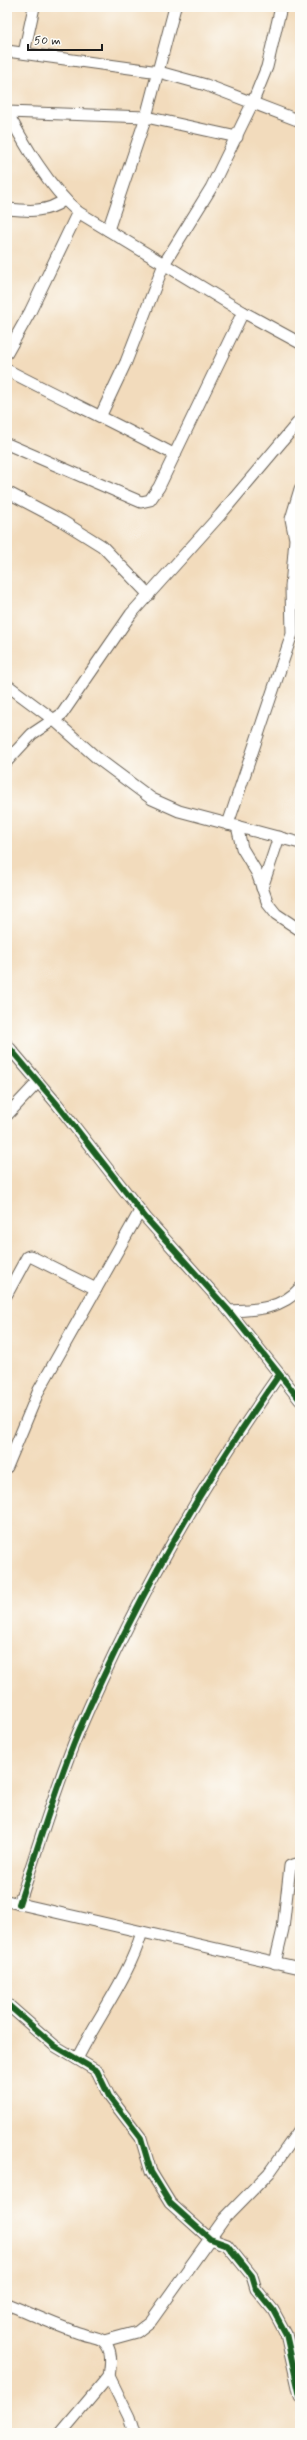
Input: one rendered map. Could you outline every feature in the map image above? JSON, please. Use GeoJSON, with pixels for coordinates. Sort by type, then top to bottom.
{"type":"FeatureCollection","features":[{"type":"Feature","properties":{"kind":"street"},"geometry":{"type":"LineString","coordinates":[[24,53],[34,7]]}},
{"type":"Feature","properties":{"kind":"street"},"geometry":{"type":"LineString","coordinates":[[108,230],[146,117],[175,7]]}},
{"type":"Feature","properties":{"kind":"street"},"geometry":{"type":"LineString","coordinates":[[101,415],[126,362],[164,264],[211,188],[238,137],[267,67],[281,7]]}},
{"type":"Feature","properties":{"kind":"street"},"geometry":{"type":"LineString","coordinates":[[7,51],[159,72],[206,85],[252,104],[300,121]]}},
{"type":"Feature","properties":{"kind":"street"},"geometry":{"type":"LineString","coordinates":[[8,117],[146,117],[238,137]]}},
{"type":"Feature","properties":{"kind":"street"},"geometry":{"type":"LineString","coordinates":[[8,117],[64,200],[78,212],[243,312],[300,343]]}},
{"type":"Feature","properties":{"kind":"street"},"geometry":{"type":"LineString","coordinates":[[7,209],[35,211],[56,207],[64,200]]}},
{"type":"Feature","properties":{"kind":"street"},"geometry":{"type":"LineString","coordinates":[[7,352],[30,312],[78,212]]}},
{"type":"Feature","properties":{"kind":"street"},"geometry":{"type":"LineString","coordinates":[[7,444],[141,502],[150,500],[159,487],[175,455],[243,312]]}},
{"type":"Feature","properties":{"kind":"street"},"geometry":{"type":"LineString","coordinates":[[7,370],[85,410],[101,415],[175,455]]}},
{"type":"Feature","properties":{"kind":"street"},"geometry":{"type":"LineString","coordinates":[[7,761],[32,734],[62,714],[131,614],[300,420]]}},
{"type":"Feature","properties":{"kind":"street"},"geometry":{"type":"LineString","coordinates":[[300,489],[291,519],[294,539],[291,587],[296,637],[233,825],[242,848],[258,873],[268,904],[276,914],[300,930]]}},
{"type":"Feature","properties":{"kind":"street"},"geometry":{"type":"LineString","coordinates":[[7,492],[62,521],[102,546],[149,595]]}},
{"type":"Feature","properties":{"kind":"street"},"geometry":{"type":"LineString","coordinates":[[7,685],[54,720],[97,758],[152,799],[179,811],[300,843]]}},
{"type":"Feature","properties":{"kind":"street"},"geometry":{"type":"LineString","coordinates":[[262,889],[279,837]]}},
{"type":"Feature","properties":{"kind":"street"},"geometry":{"type":"LineString","coordinates":[[7,1045],[140,1211],[229,1312],[300,1400]]}},
{"type":"Feature","properties":{"kind":"street"},"geometry":{"type":"LineString","coordinates":[[7,1115],[38,1082]]}},
{"type":"Feature","properties":{"kind":"street"},"geometry":{"type":"LineString","coordinates":[[8,1460],[39,1390],[140,1211]]}},
{"type":"Feature","properties":{"kind":"street"},"geometry":{"type":"LineString","coordinates":[[7,1294],[27,1257],[30,1256],[96,1289]]}},
{"type":"Feature","properties":{"kind":"street"},"geometry":{"type":"LineString","coordinates":[[229,1312],[275,1305],[291,1298],[300,1288]]}},
{"type":"Feature","properties":{"kind":"street"},"geometry":{"type":"LineString","coordinates":[[279,1375],[232,1441],[121,1637],[78,1734],[10,1903],[300,1968]]}},
{"type":"Feature","properties":{"kind":"street"},"geometry":{"type":"LineString","coordinates":[[275,1963],[283,1929],[290,1866],[300,1863]]}},
{"type":"Feature","properties":{"kind":"street"},"geometry":{"type":"LineString","coordinates":[[77,2059],[134,1957],[142,1932]]}},
{"type":"Feature","properties":{"kind":"street"},"geometry":{"type":"LineString","coordinates":[[7,2004],[38,2032],[97,2071],[109,2096],[141,2138],[152,2172],[170,2202],[210,2239],[227,2245],[252,2276],[256,2289],[273,2310],[286,2334],[300,2396]]}},
{"type":"Feature","properties":{"kind":"street"},"geometry":{"type":"LineString","coordinates":[[7,2304],[104,2341],[138,2332],[151,2321],[224,2219],[269,2173],[300,2129]]}},
{"type":"Feature","properties":{"kind":"street"},"geometry":{"type":"LineString","coordinates":[[61,2433],[109,2376],[111,2364],[110,2352],[104,2341]]}},
{"type":"Feature","properties":{"kind":"street"},"geometry":{"type":"LineString","coordinates":[[109,2376],[129,2417],[134,2433]]}},
{"type":"Feature","properties":{"kind":"cycle path"},"geometry":{"type":"LineString","coordinates":[[7,1045],[57,1104],[146,1218],[229,1311],[300,1400]]}},
{"type":"Feature","properties":{"kind":"cycle path"},"geometry":{"type":"LineString","coordinates":[[19,1904],[54,1796],[78,1733],[121,1640],[144,1594],[195,1504],[222,1460],[279,1375]]}},
{"type":"Feature","properties":{"kind":"cycle path"},"geometry":{"type":"LineString","coordinates":[[7,2004],[55,2046],[97,2071],[109,2096],[141,2138],[151,2172],[170,2203],[210,2239],[227,2245],[252,2276],[256,2289],[273,2310],[286,2334],[300,2396]]}}]}
